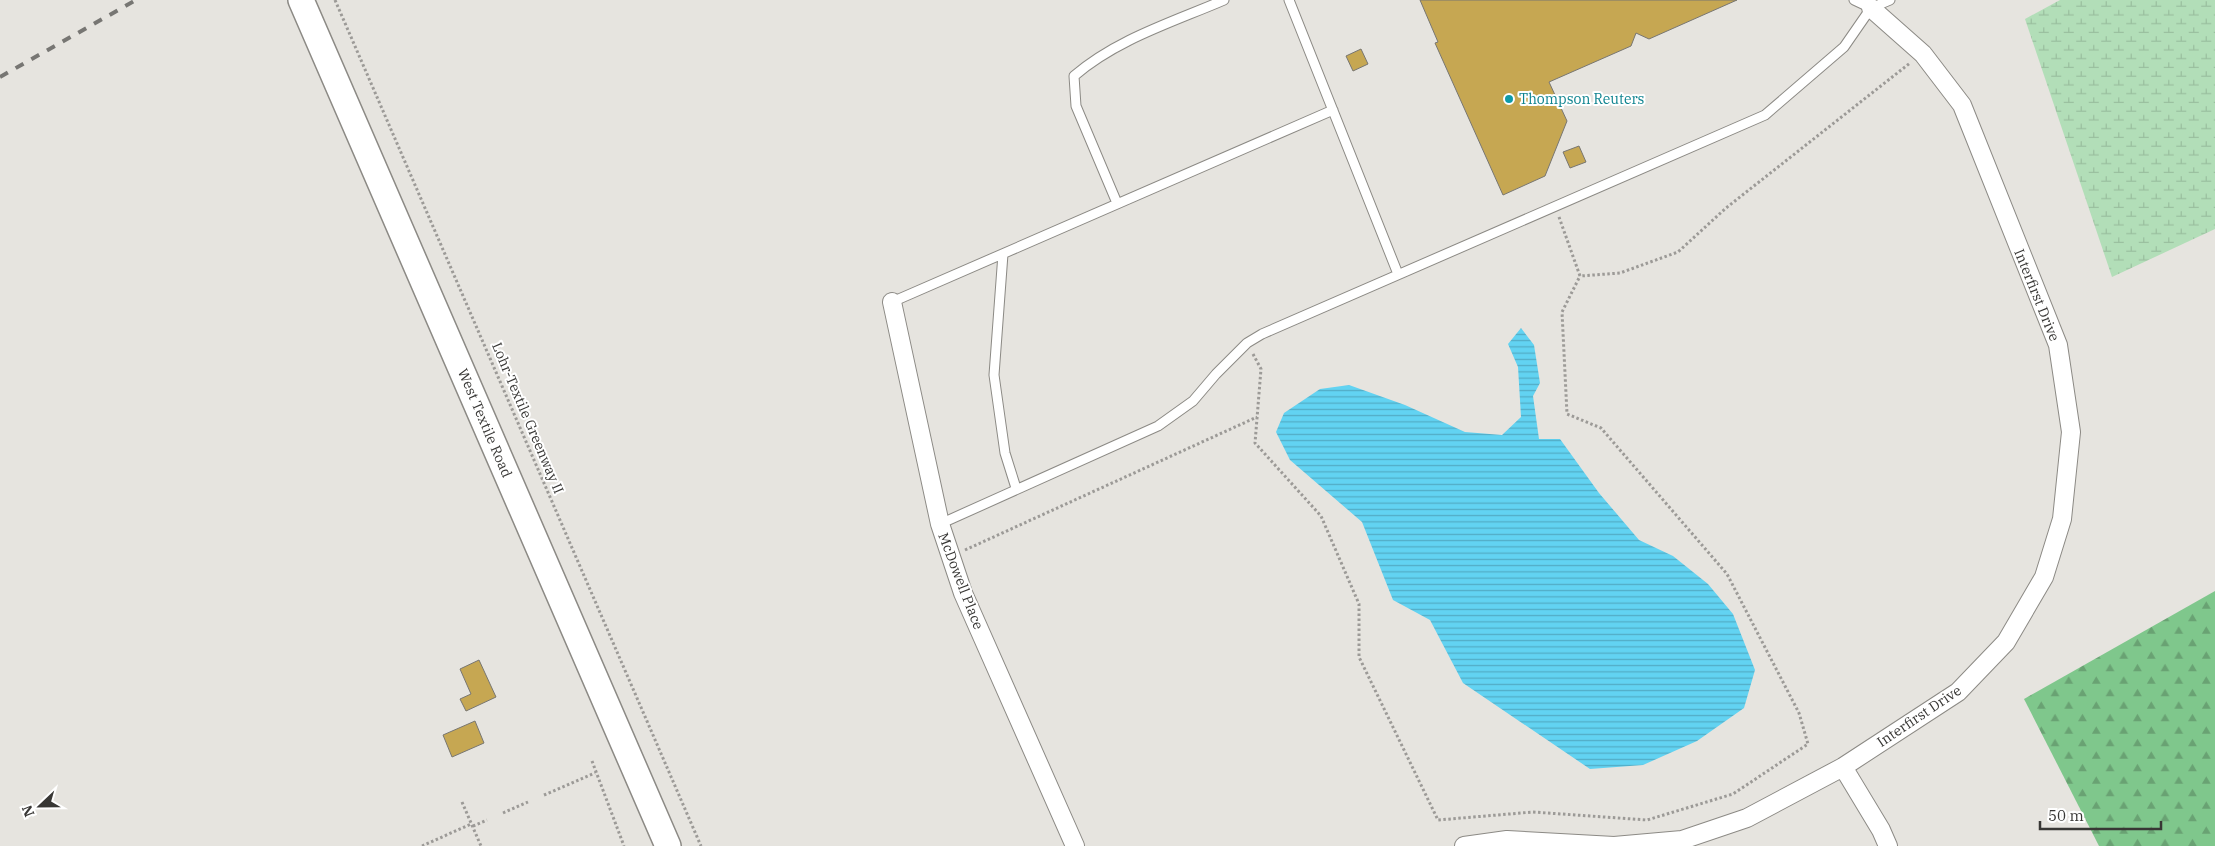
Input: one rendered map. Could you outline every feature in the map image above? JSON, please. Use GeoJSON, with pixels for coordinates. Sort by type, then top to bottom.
{"type":"FeatureCollection","features":[{"type":"Feature","properties":{"kind":"main road","name":"West Textile Road"},"geometry":{"type":"LineString","coordinates":[[301,0],[668,846]]}},
{"type":"Feature","properties":{"kind":"street","name":"Interfirst Drive"},"geometry":{"type":"LineString","coordinates":[[1464,846],[1507,840],[1614,846],[1682,840],[1747,818],[1843,767],[1958,692],[2006,642],[2044,577],[2062,519],[2071,432],[2058,345],[1962,105],[1923,54],[1868,4]]}},
{"type":"Feature","properties":{"kind":"street","name":"McDowell Place"},"geometry":{"type":"LineString","coordinates":[[892,302],[940,524],[963,593],[1075,846]]}},
{"type":"Feature","properties":{"kind":"street"},"geometry":{"type":"LineString","coordinates":[[1843,767],[1882,830],[1888,846]]}},
{"type":"Feature","properties":{"kind":"lane"},"geometry":{"type":"LineString","coordinates":[[1117,203],[1076,106],[1074,76],[1093,60],[1118,46],[1224,0]]}},
{"type":"Feature","properties":{"kind":"lane"},"geometry":{"type":"LineString","coordinates":[[1289,0],[1398,274]]}},
{"type":"Feature","properties":{"kind":"lane"},"geometry":{"type":"LineString","coordinates":[[1854,0],[1868,4],[1890,0]]}},
{"type":"Feature","properties":{"kind":"lane"},"geometry":{"type":"LineString","coordinates":[[940,524],[1016,488],[1158,426],[1193,401],[1216,374],[1247,343],[1262,334],[1765,115],[1844,47],[1868,4]]}},
{"type":"Feature","properties":{"kind":"lane"},"geometry":{"type":"LineString","coordinates":[[892,302],[1333,110]]}},
{"type":"Feature","properties":{"kind":"lane"},"geometry":{"type":"LineString","coordinates":[[1003,254],[994,375],[1004,453],[1016,488]]}},
{"type":"Feature","properties":{"kind":"path","name":"Lohr-Textile Greenway II"},"geometry":{"type":"LineString","coordinates":[[335,0],[701,846]]}},
{"type":"Feature","properties":{"kind":"path"},"geometry":{"type":"LineString","coordinates":[[1580,276],[1620,273],[1678,252],[1726,208],[1923,54]]}},
{"type":"Feature","properties":{"kind":"path"},"geometry":{"type":"LineString","coordinates":[[1247,343],[1261,369],[1255,443],[1321,516],[1359,604],[1359,657],[1438,820],[1533,812],[1647,820],[1733,794],[1808,744],[1799,713],[1727,574],[1601,428],[1567,414],[1562,312],[1580,276],[1555,206]]}},
{"type":"Feature","properties":{"kind":"path"},"geometry":{"type":"LineString","coordinates":[[951,556],[1258,417]]}},
{"type":"Feature","properties":{"kind":"path"},"geometry":{"type":"LineString","coordinates":[[592,761],[624,846]]}},
{"type":"Feature","properties":{"kind":"path"},"geometry":{"type":"LineString","coordinates":[[544,795],[595,773]]}},
{"type":"Feature","properties":{"kind":"path"},"geometry":{"type":"LineString","coordinates":[[462,802],[481,846]]}},
{"type":"Feature","properties":{"kind":"path"},"geometry":{"type":"LineString","coordinates":[[503,813],[528,802]]}},
{"type":"Feature","properties":{"kind":"path"},"geometry":{"type":"LineString","coordinates":[[422,846],[487,820]]}},
{"type":"Feature","properties":{"kind":"green space"},"geometry":{"type":"Polygon","coordinates":[[[2060,0],[2215,0],[2215,229],[2112,277],[2025,19],[2060,0]]]}},
{"type":"Feature","properties":{"kind":"green space"},"geometry":{"type":"Polygon","coordinates":[[[2215,591],[2215,846],[2099,846],[2024,699],[2215,591]]]}},
{"type":"Feature","properties":{"kind":"water"},"geometry":{"type":"Polygon","coordinates":[[[1521,328],[1534,345],[1540,383],[1533,396],[1539,439],[1560,439],[1599,493],[1639,540],[1673,556],[1708,584],[1733,614],[1755,670],[1744,708],[1697,741],[1643,765],[1590,769],[1463,683],[1430,620],[1393,600],[1362,522],[1290,460],[1276,432],[1284,413],[1320,389],[1349,385],[1405,405],[1465,432],[1502,435],[1521,417],[1518,367],[1508,344],[1521,328]]]}},
{"type":"Feature","properties":{"kind":"building","name":"Thompson Reuters"},"geometry":{"type":"Polygon","coordinates":[[[1420,0],[1737,0],[1649,39],[1636,33],[1631,46],[1549,82],[1567,121],[1545,176],[1503,195],[1435,43],[1438,42],[1420,0]]]}},
{"type":"Feature","properties":{"kind":"building"},"geometry":{"type":"Polygon","coordinates":[[[1361,49],[1368,64],[1353,71],[1346,56],[1361,49]]]}},
{"type":"Feature","properties":{"kind":"building"},"geometry":{"type":"Polygon","coordinates":[[[1579,146],[1586,162],[1570,168],[1563,152],[1579,146]]]}},
{"type":"Feature","properties":{"kind":"building"},"geometry":{"type":"Polygon","coordinates":[[[479,660],[496,697],[466,711],[460,699],[471,694],[460,669],[479,660]]]}},
{"type":"Feature","properties":{"kind":"building"},"geometry":{"type":"Polygon","coordinates":[[[475,721],[484,743],[452,757],[443,735],[475,721]]]}},
{"type":"Feature","properties":{"kind":"railway"},"geometry":{"type":"LineString","coordinates":[[0,77],[136,0]]}},
{"type":"Feature","properties":{"kind":"place","name":"Thompson Reuters"},"geometry":{"type":"Point","coordinates":[1509,99]}}]}
